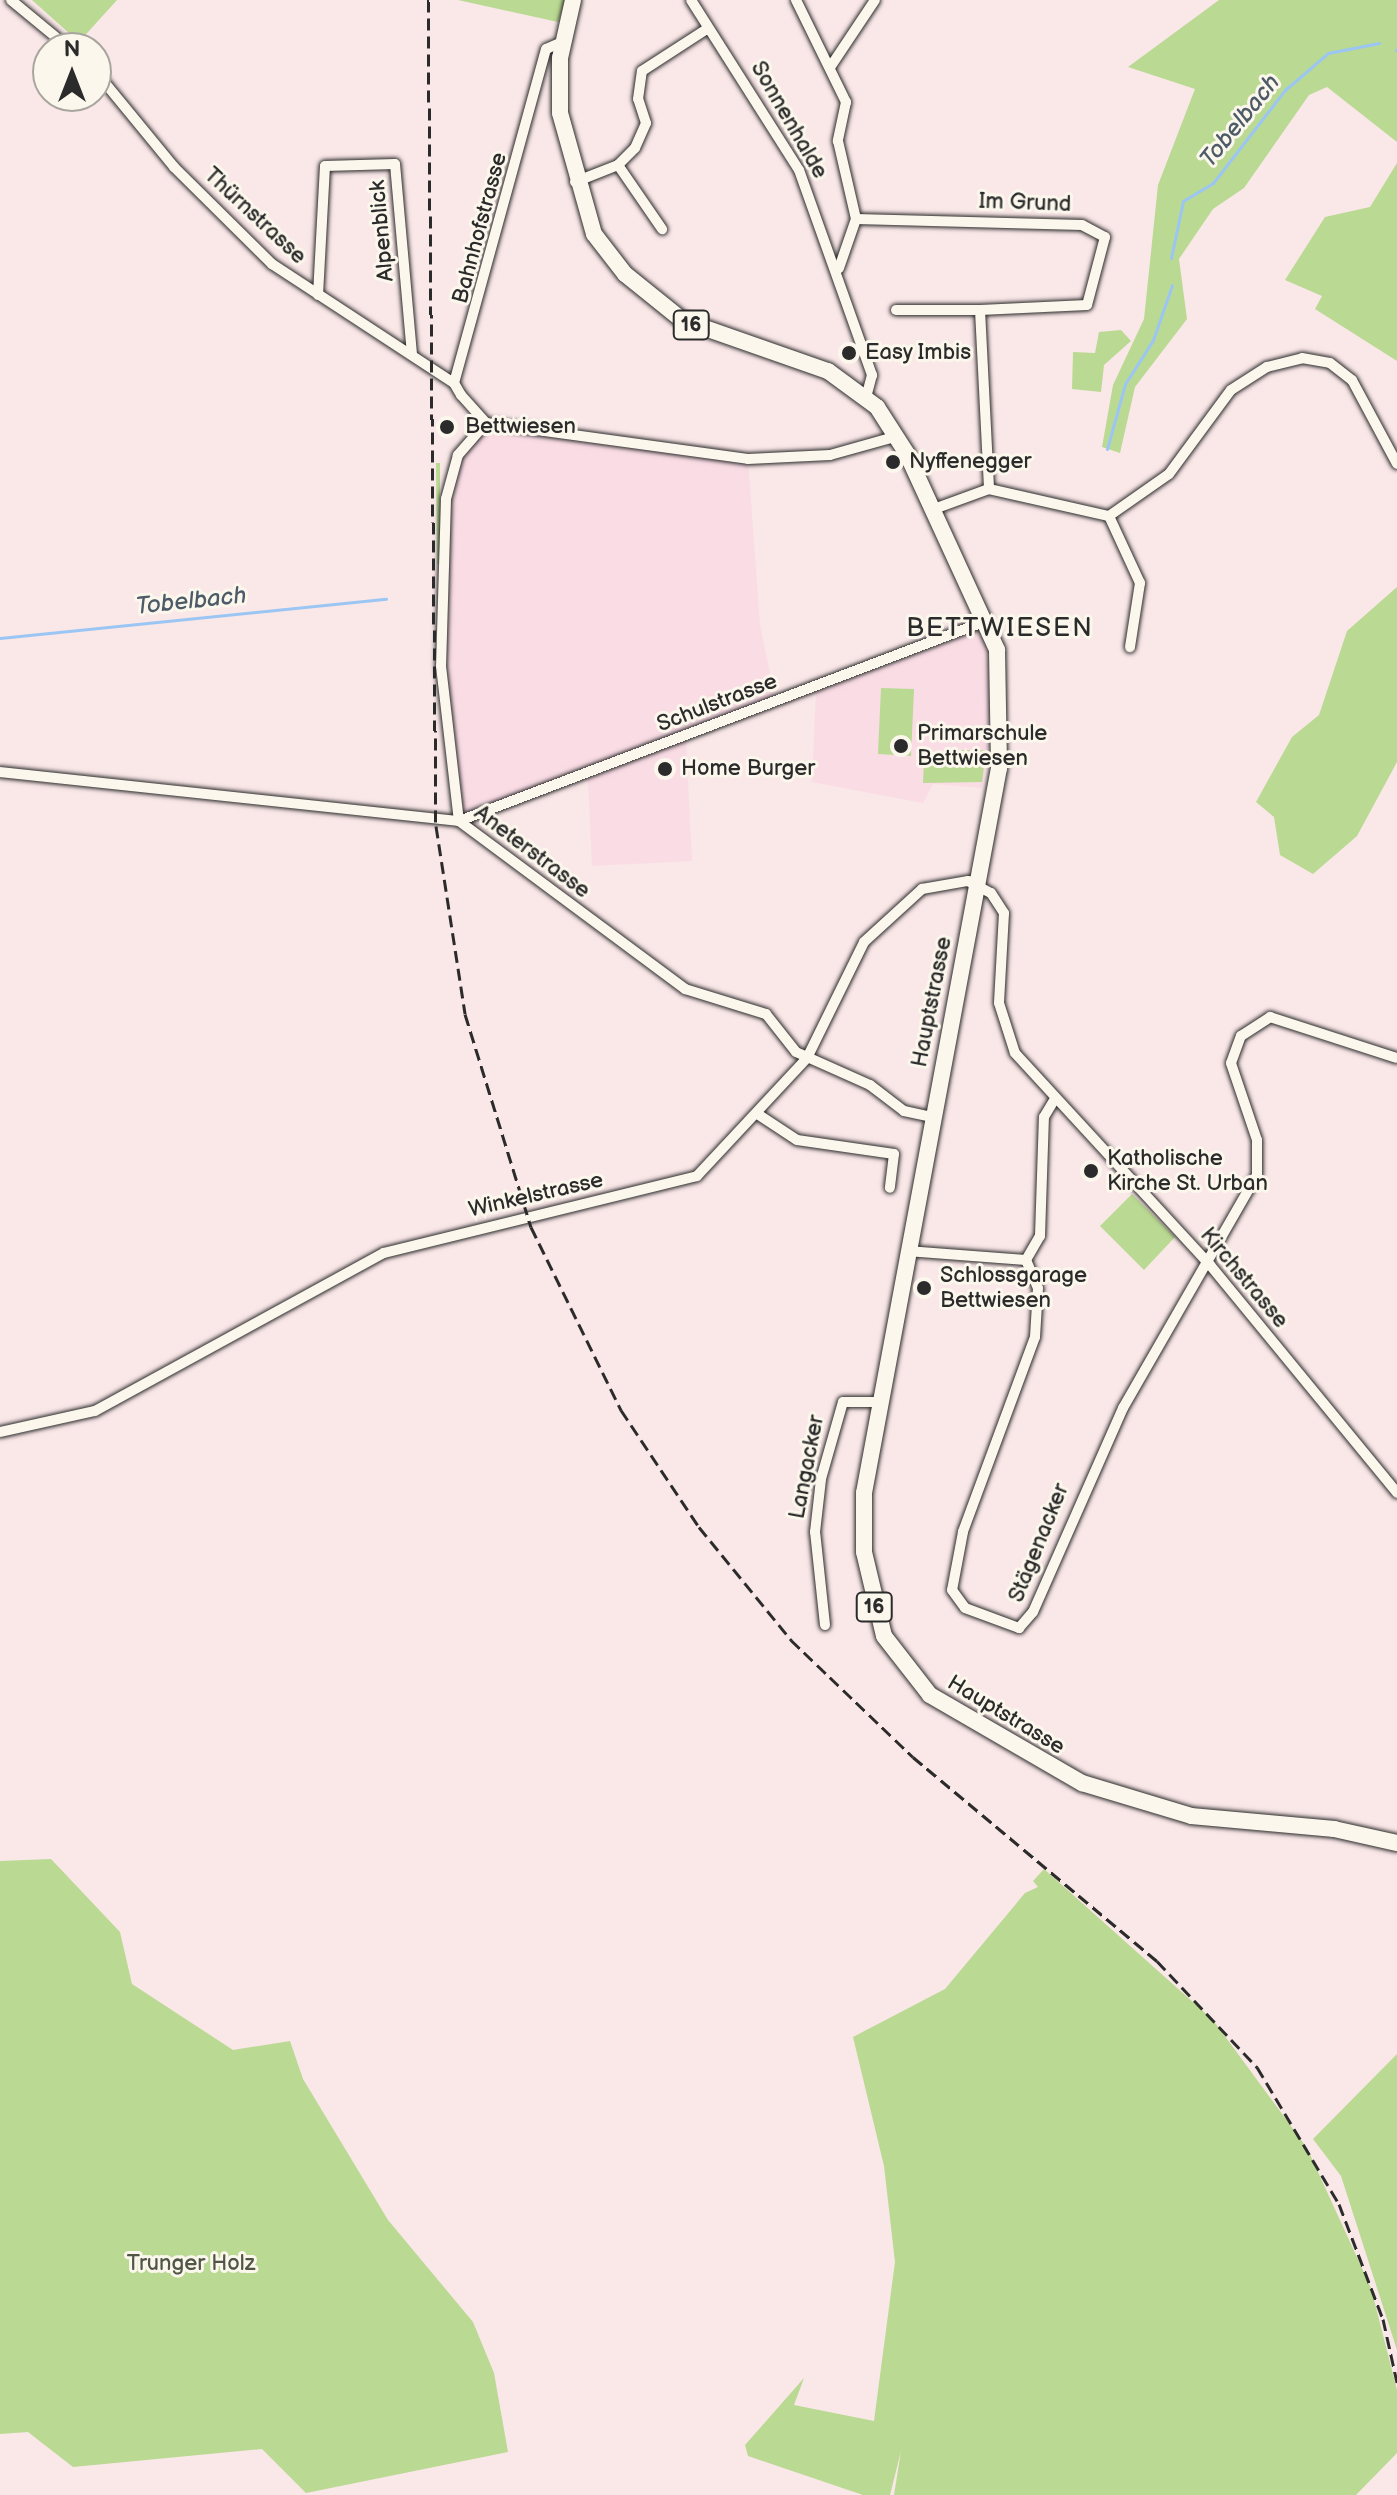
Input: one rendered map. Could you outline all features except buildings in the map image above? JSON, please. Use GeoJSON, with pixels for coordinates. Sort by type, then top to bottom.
{"type":"FeatureCollection","features":[{"type":"Feature","properties":{"kind":"main road","name":"Hauptstrasse"},"geometry":{"type":"LineString","coordinates":[[573,0],[562,42],[560,113],[574,182],[603,248],[667,311],[724,340],[828,371],[866,397],[898,436],[988,620],[1001,675],[1002,746],[864,1493],[866,1568],[890,1649],[930,1695],[1056,1771],[1123,1799],[1191,1816],[1345,1830],[1397,1843]]}},
{"type":"Feature","properties":{"kind":"street"},"geometry":{"type":"LineString","coordinates":[[11,0],[50,32]]}},
{"type":"Feature","properties":{"kind":"street","name":"Sonnenhalde"},"geometry":{"type":"LineString","coordinates":[[691,0],[793,159],[839,268],[872,375],[866,397]]}},
{"type":"Feature","properties":{"kind":"street","name":"Sonnenhalde"},"geometry":{"type":"LineString","coordinates":[[796,0],[846,102],[838,141],[856,219]]}},
{"type":"Feature","properties":{"kind":"street"},"geometry":{"type":"LineString","coordinates":[[831,66],[875,0]]}},
{"type":"Feature","properties":{"kind":"street"},"geometry":{"type":"LineString","coordinates":[[574,182],[618,165],[646,123],[638,99],[642,71],[707,29]]}},
{"type":"Feature","properties":{"kind":"street","name":"Bahnhofstrasse"},"geometry":{"type":"LineString","coordinates":[[454,383],[546,49],[562,42]]}},
{"type":"Feature","properties":{"kind":"street","name":"Thürnstrasse"},"geometry":{"type":"LineString","coordinates":[[112,90],[246,242],[318,295],[454,383]]}},
{"type":"Feature","properties":{"kind":"street","name":"Alpenblick"},"geometry":{"type":"LineString","coordinates":[[318,295],[325,166],[395,164],[412,353]]}},
{"type":"Feature","properties":{"kind":"street"},"geometry":{"type":"LineString","coordinates":[[618,165],[662,229]]}},
{"type":"Feature","properties":{"kind":"street"},"geometry":{"type":"LineString","coordinates":[[839,268],[856,219]]}},
{"type":"Feature","properties":{"kind":"street","name":"Im Grund"},"geometry":{"type":"LineString","coordinates":[[856,219],[1082,225],[1105,237],[1087,305],[896,310]]}},
{"type":"Feature","properties":{"kind":"street"},"geometry":{"type":"LineString","coordinates":[[980,310],[989,489]]}},
{"type":"Feature","properties":{"kind":"street"},"geometry":{"type":"LineString","coordinates":[[934,509],[989,489],[1109,516],[1169,474],[1231,390],[1289,359],[1330,363],[1352,380],[1397,464]]}},
{"type":"Feature","properties":{"kind":"street"},"geometry":{"type":"LineString","coordinates":[[454,383],[486,423],[765,460],[830,455],[898,436]]}},
{"type":"Feature","properties":{"kind":"street"},"geometry":{"type":"LineString","coordinates":[[459,821],[441,666],[446,499],[458,455],[486,423]]}},
{"type":"Feature","properties":{"kind":"street"},"geometry":{"type":"LineString","coordinates":[[1109,516],[1140,583],[1130,647]]}},
{"type":"Feature","properties":{"kind":"street","name":"Schulstrasse"},"geometry":{"type":"LineString","coordinates":[[459,821],[988,620]]}},
{"type":"Feature","properties":{"kind":"street","name":"Aneterstrasse"},"geometry":{"type":"LineString","coordinates":[[0,772],[459,821],[685,989],[766,1014],[807,1058],[870,1085],[904,1111],[932,1117]]}},
{"type":"Feature","properties":{"kind":"street","name":"Kirchstrasse"},"geometry":{"type":"LineString","coordinates":[[977,885],[1004,913],[1004,1028],[1055,1099],[1210,1265],[1397,1493]]}},
{"type":"Feature","properties":{"kind":"street","name":"Winkelstrasse"},"geometry":{"type":"LineString","coordinates":[[0,1432],[95,1411],[384,1253],[697,1176],[759,1115],[807,1058],[864,942],[922,889],[977,885]]}},
{"type":"Feature","properties":{"kind":"street"},"geometry":{"type":"LineString","coordinates":[[1210,1265],[1257,1175],[1257,1140],[1231,1063],[1241,1036],[1270,1017],[1397,1058]]}},
{"type":"Feature","properties":{"kind":"street"},"geometry":{"type":"LineString","coordinates":[[907,1251],[1026,1260],[1040,1236],[1044,1117],[1055,1099]]}},
{"type":"Feature","properties":{"kind":"street"},"geometry":{"type":"LineString","coordinates":[[759,1115],[797,1140],[894,1154],[890,1188]]}},
{"type":"Feature","properties":{"kind":"street","name":"Stägenacker"},"geometry":{"type":"LineString","coordinates":[[1026,1260],[1038,1288],[1035,1337],[963,1532],[952,1590],[965,1608],[1019,1628],[1033,1612],[1116,1422],[1210,1265]]}},
{"type":"Feature","properties":{"kind":"street","name":"Langacker"},"geometry":{"type":"LineString","coordinates":[[825,1625],[815,1532],[821,1479],[843,1402],[879,1402]]}},
{"type":"Feature","properties":{"kind":"shaded area"},"geometry":{"type":"Polygon","coordinates":[[[486,423],[748,459],[760,625],[776,702],[459,821],[444,717],[450,475],[486,423]]]}},
{"type":"Feature","properties":{"kind":"shaded area","name":"Primarschule Bettwiesen"},"geometry":{"type":"Polygon","coordinates":[[[974,633],[985,638],[994,709],[982,788],[933,784],[923,803],[812,782],[816,692],[974,633]]]}},
{"type":"Feature","properties":{"kind":"shaded area"},"geometry":{"type":"Polygon","coordinates":[[[686,740],[692,861],[592,866],[588,779],[686,740]]]}},
{"type":"Feature","properties":{"kind":"green space"},"geometry":{"type":"Polygon","coordinates":[[[32,0],[117,0],[88,32],[68,32],[32,0]]]}},
{"type":"Feature","properties":{"kind":"green space"},"geometry":{"type":"Polygon","coordinates":[[[458,0],[566,0],[558,22],[458,0]]]}},
{"type":"Feature","properties":{"kind":"green space"},"geometry":{"type":"Polygon","coordinates":[[[1219,0],[1397,0],[1397,142],[1327,87],[1309,95],[1244,188],[1213,209],[1179,259],[1187,319],[1135,387],[1120,453],[1102,447],[1113,385],[1144,319],[1158,185],[1195,89],[1128,67],[1219,0]]]}},
{"type":"Feature","properties":{"kind":"green space"},"geometry":{"type":"Polygon","coordinates":[[[1397,163],[1397,361],[1315,309],[1322,296],[1285,280],[1325,217],[1370,207],[1397,163]]]}},
{"type":"Feature","properties":{"kind":"green space"},"geometry":{"type":"Polygon","coordinates":[[[1121,330],[1131,341],[1104,365],[1101,392],[1072,389],[1073,352],[1095,353],[1099,332],[1121,330]]]}},
{"type":"Feature","properties":{"kind":"green space"},"geometry":{"type":"Polygon","coordinates":[[[436,463],[440,463],[440,564],[437,564],[436,463]]]}},
{"type":"Feature","properties":{"kind":"green space"},"geometry":{"type":"Polygon","coordinates":[[[1397,587],[1397,762],[1357,836],[1313,874],[1280,855],[1274,817],[1256,802],[1292,737],[1319,715],[1347,631],[1397,587]]]}},
{"type":"Feature","properties":{"kind":"green space"},"geometry":{"type":"Polygon","coordinates":[[[881,688],[914,689],[911,756],[878,754],[881,688]]]}},
{"type":"Feature","properties":{"kind":"green space"},"geometry":{"type":"Polygon","coordinates":[[[956,750],[986,750],[982,782],[923,783],[924,760],[956,750]]]}},
{"type":"Feature","properties":{"kind":"green space"},"geometry":{"type":"Polygon","coordinates":[[[1132,1194],[1175,1237],[1144,1270],[1100,1226],[1132,1194]]]}},
{"type":"Feature","properties":{"kind":"green space","name":"Trunger Holz"},"geometry":{"type":"Polygon","coordinates":[[[51,1859],[120,1932],[132,1984],[233,2050],[290,2041],[303,2079],[388,2220],[473,2322],[494,2373],[508,2452],[306,2493],[262,2449],[73,2467],[28,2432],[0,2434],[0,1861],[51,1859]]]}},
{"type":"Feature","properties":{"kind":"green space"},"geometry":{"type":"Polygon","coordinates":[[[1044,1869],[1213,2020],[1307,2148],[1371,2288],[1397,2390],[1397,2453],[1356,2495],[894,2495],[901,2451],[890,2495],[863,2495],[748,2456],[745,2445],[804,2378],[794,2405],[874,2421],[895,2262],[884,2166],[853,2037],[945,1989],[1025,1893],[1038,1887],[1033,1881],[1044,1869]]]}},
{"type":"Feature","properties":{"kind":"green space"},"geometry":{"type":"Polygon","coordinates":[[[1397,2054],[1397,2350],[1341,2176],[1313,2139],[1397,2054]]]}},
{"type":"Feature","properties":{"kind":"waterway","name":"Tobelbach"},"geometry":{"type":"LineString","coordinates":[[1171,258],[1183,201],[1213,183],[1285,90],[1328,53],[1379,43]]}},
{"type":"Feature","properties":{"kind":"waterway","name":"Tobelbach"},"geometry":{"type":"LineString","coordinates":[[1107,449],[1125,384],[1153,340],[1172,285]]}},
{"type":"Feature","properties":{"kind":"waterway","name":"Tobelbach"},"geometry":{"type":"LineString","coordinates":[[0,638],[386,599]]}},
{"type":"Feature","properties":{"kind":"railway"},"geometry":{"type":"LineString","coordinates":[[428,0],[436,826],[465,1014],[531,1227],[621,1410],[699,1527],[791,1640],[913,1757],[1157,1961],[1257,2067],[1339,2204],[1383,2319],[1397,2382]]}},
{"type":"Feature","properties":{"kind":"place","name":"Easy Imbis"},"geometry":{"type":"Point","coordinates":[849,353]}},
{"type":"Feature","properties":{"kind":"place","name":"Bettwiesen"},"geometry":{"type":"Point","coordinates":[447,427]}},
{"type":"Feature","properties":{"kind":"place","name":"Nyffenegger"},"geometry":{"type":"Point","coordinates":[893,462]}},
{"type":"Feature","properties":{"kind":"place","name":"Primarschule Bettwiesen"},"geometry":{"type":"Point","coordinates":[901,746]}},
{"type":"Feature","properties":{"kind":"place","name":"Home Burger"},"geometry":{"type":"Point","coordinates":[665,769]}},
{"type":"Feature","properties":{"kind":"place","name":"Katholische Kirche St. Urban"},"geometry":{"type":"Point","coordinates":[1091,1171]}},
{"type":"Feature","properties":{"kind":"place","name":"Schlossgarage Bettwiesen"},"geometry":{"type":"Point","coordinates":[924,1288]}},
{"type":"Feature","properties":{"kind":"district","name":"BETTWIESEN"},"geometry":{"type":"Point","coordinates":[1000,629]}}]}
